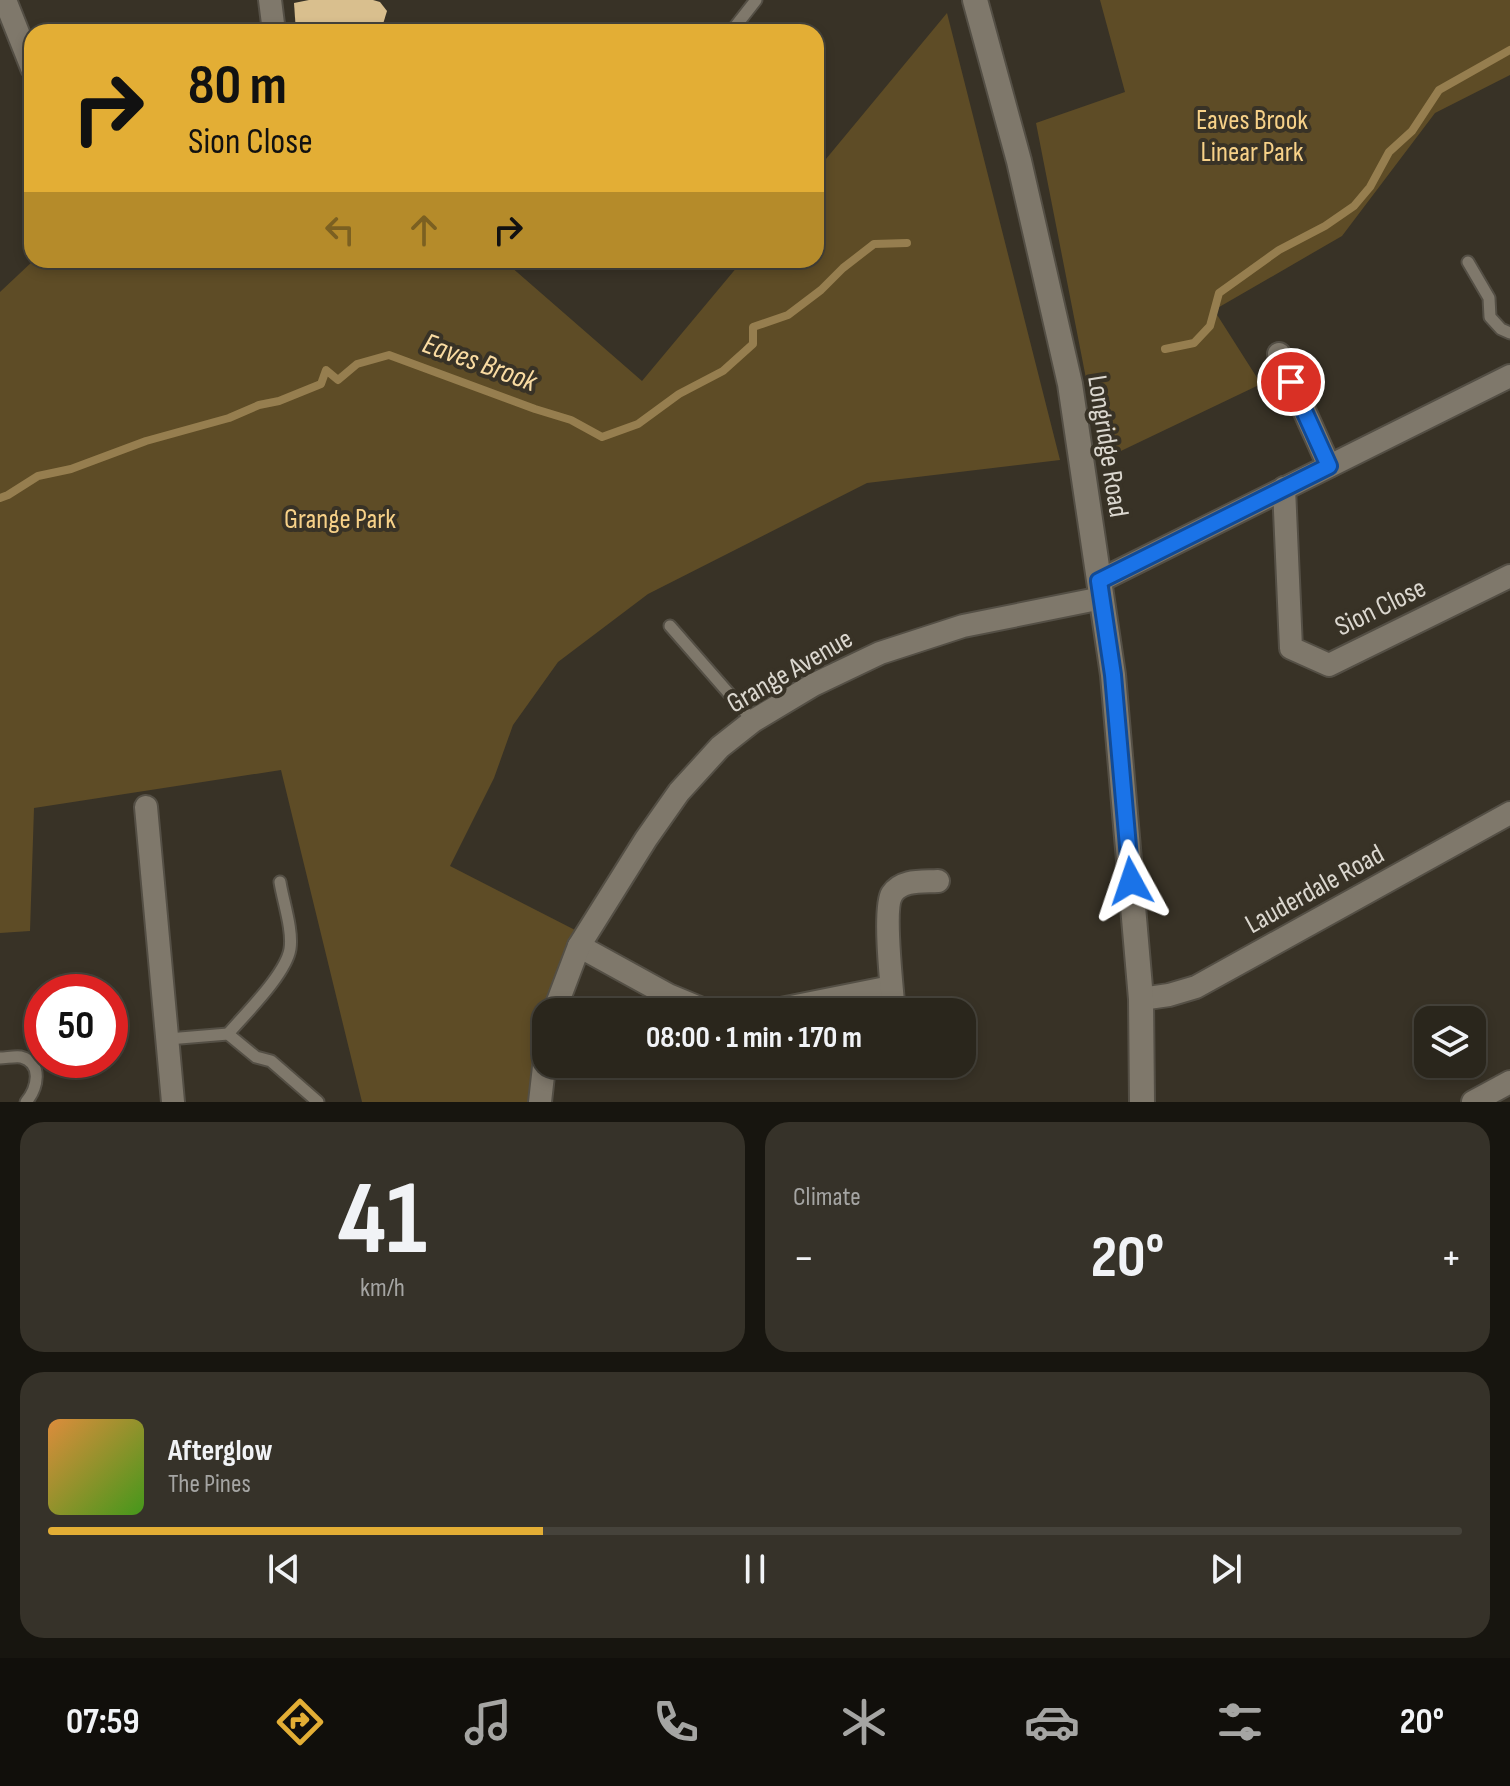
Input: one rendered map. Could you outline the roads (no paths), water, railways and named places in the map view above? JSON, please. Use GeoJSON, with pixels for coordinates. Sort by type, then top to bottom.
{"type":"FeatureCollection","features":[{"type":"Feature","properties":{"kind":"main road","name":"Longridge Road"},"geometry":{"type":"LineString","coordinates":[[975,0],[1019,161],[1070,384],[1113,675],[1141,999],[1142,1102]]}},
{"type":"Feature","properties":{"kind":"street"},"geometry":{"type":"LineString","coordinates":[[5,0],[24,48]]}},
{"type":"Feature","properties":{"kind":"street"},"geometry":{"type":"LineString","coordinates":[[270,0],[273,24]]}},
{"type":"Feature","properties":{"kind":"street"},"geometry":{"type":"LineString","coordinates":[[1279,354],[1329,466]]}},
{"type":"Feature","properties":{"kind":"street"},"geometry":{"type":"LineString","coordinates":[[1101,589],[1284,488],[1510,376]]}},
{"type":"Feature","properties":{"kind":"street","name":"Sion Close"},"geometry":{"type":"LineString","coordinates":[[1284,488],[1291,648],[1329,665],[1510,576]]}},
{"type":"Feature","properties":{"kind":"street","name":"Grange Avenue"},"geometry":{"type":"LineString","coordinates":[[559,998],[579,946],[646,839],[679,792],[720,747],[753,721],[813,685],[880,653],[963,626],[1101,589]]}},
{"type":"Feature","properties":{"kind":"street"},"geometry":{"type":"LineString","coordinates":[[146,807],[173,1102]]}},
{"type":"Feature","properties":{"kind":"street","name":"Lauderdale Road"},"geometry":{"type":"LineString","coordinates":[[1141,999],[1196,987],[1510,813]]}},
{"type":"Feature","properties":{"kind":"street"},"geometry":{"type":"LineString","coordinates":[[892,998],[888,913],[891,895],[910,882],[938,881]]}},
{"type":"Feature","properties":{"kind":"street"},"geometry":{"type":"LineString","coordinates":[[579,946],[675,998]]}},
{"type":"Feature","properties":{"kind":"street"},"geometry":{"type":"LineString","coordinates":[[836,998],[891,987]]}},
{"type":"Feature","properties":{"kind":"street"},"geometry":{"type":"LineString","coordinates":[[540,1102],[543,1078]]}},
{"type":"Feature","properties":{"kind":"street"},"geometry":{"type":"LineString","coordinates":[[1473,1102],[1510,1082]]}},
{"type":"Feature","properties":{"kind":"lane"},"geometry":{"type":"LineString","coordinates":[[737,24],[756,0]]}},
{"type":"Feature","properties":{"kind":"lane"},"geometry":{"type":"LineString","coordinates":[[1468,262],[1489,298],[1490,317],[1501,329],[1510,333]]}},
{"type":"Feature","properties":{"kind":"lane"},"geometry":{"type":"LineString","coordinates":[[670,626],[753,721]]}},
{"type":"Feature","properties":{"kind":"lane"},"geometry":{"type":"LineString","coordinates":[[228,1034],[276,977],[290,951],[290,934],[280,882]]}},
{"type":"Feature","properties":{"kind":"lane"},"geometry":{"type":"LineString","coordinates":[[168,1039],[228,1034],[256,1057],[271,1061],[318,1102]]}},
{"type":"Feature","properties":{"kind":"lane"},"geometry":{"type":"LineString","coordinates":[[0,1058],[20,1057],[31,1062],[36,1070],[37,1082],[26,1102]]}},
{"type":"Feature","properties":{"kind":"waterway"},"geometry":{"type":"LineString","coordinates":[[1165,349],[1194,343],[1210,326],[1219,293],[1279,250],[1325,226],[1354,206],[1370,187],[1389,152],[1412,131],[1439,90],[1510,50]]}},
{"type":"Feature","properties":{"kind":"waterway","name":"Eaves Brook"},"geometry":{"type":"LineString","coordinates":[[0,498],[38,476],[71,469],[146,441],[279,401],[321,384],[326,370],[338,380],[357,364],[389,355],[571,420],[602,437],[638,424],[679,394],[723,371],[753,344],[753,327],[788,315],[874,244],[907,243]]}},
{"type":"Feature","properties":{"kind":"park label","name":"Eaves Brook Linear Park"},"geometry":{"type":"Point","coordinates":[1252,135]}},
{"type":"Feature","properties":{"kind":"park label","name":"Grange Park"},"geometry":{"type":"Point","coordinates":[340,518]}}]}
